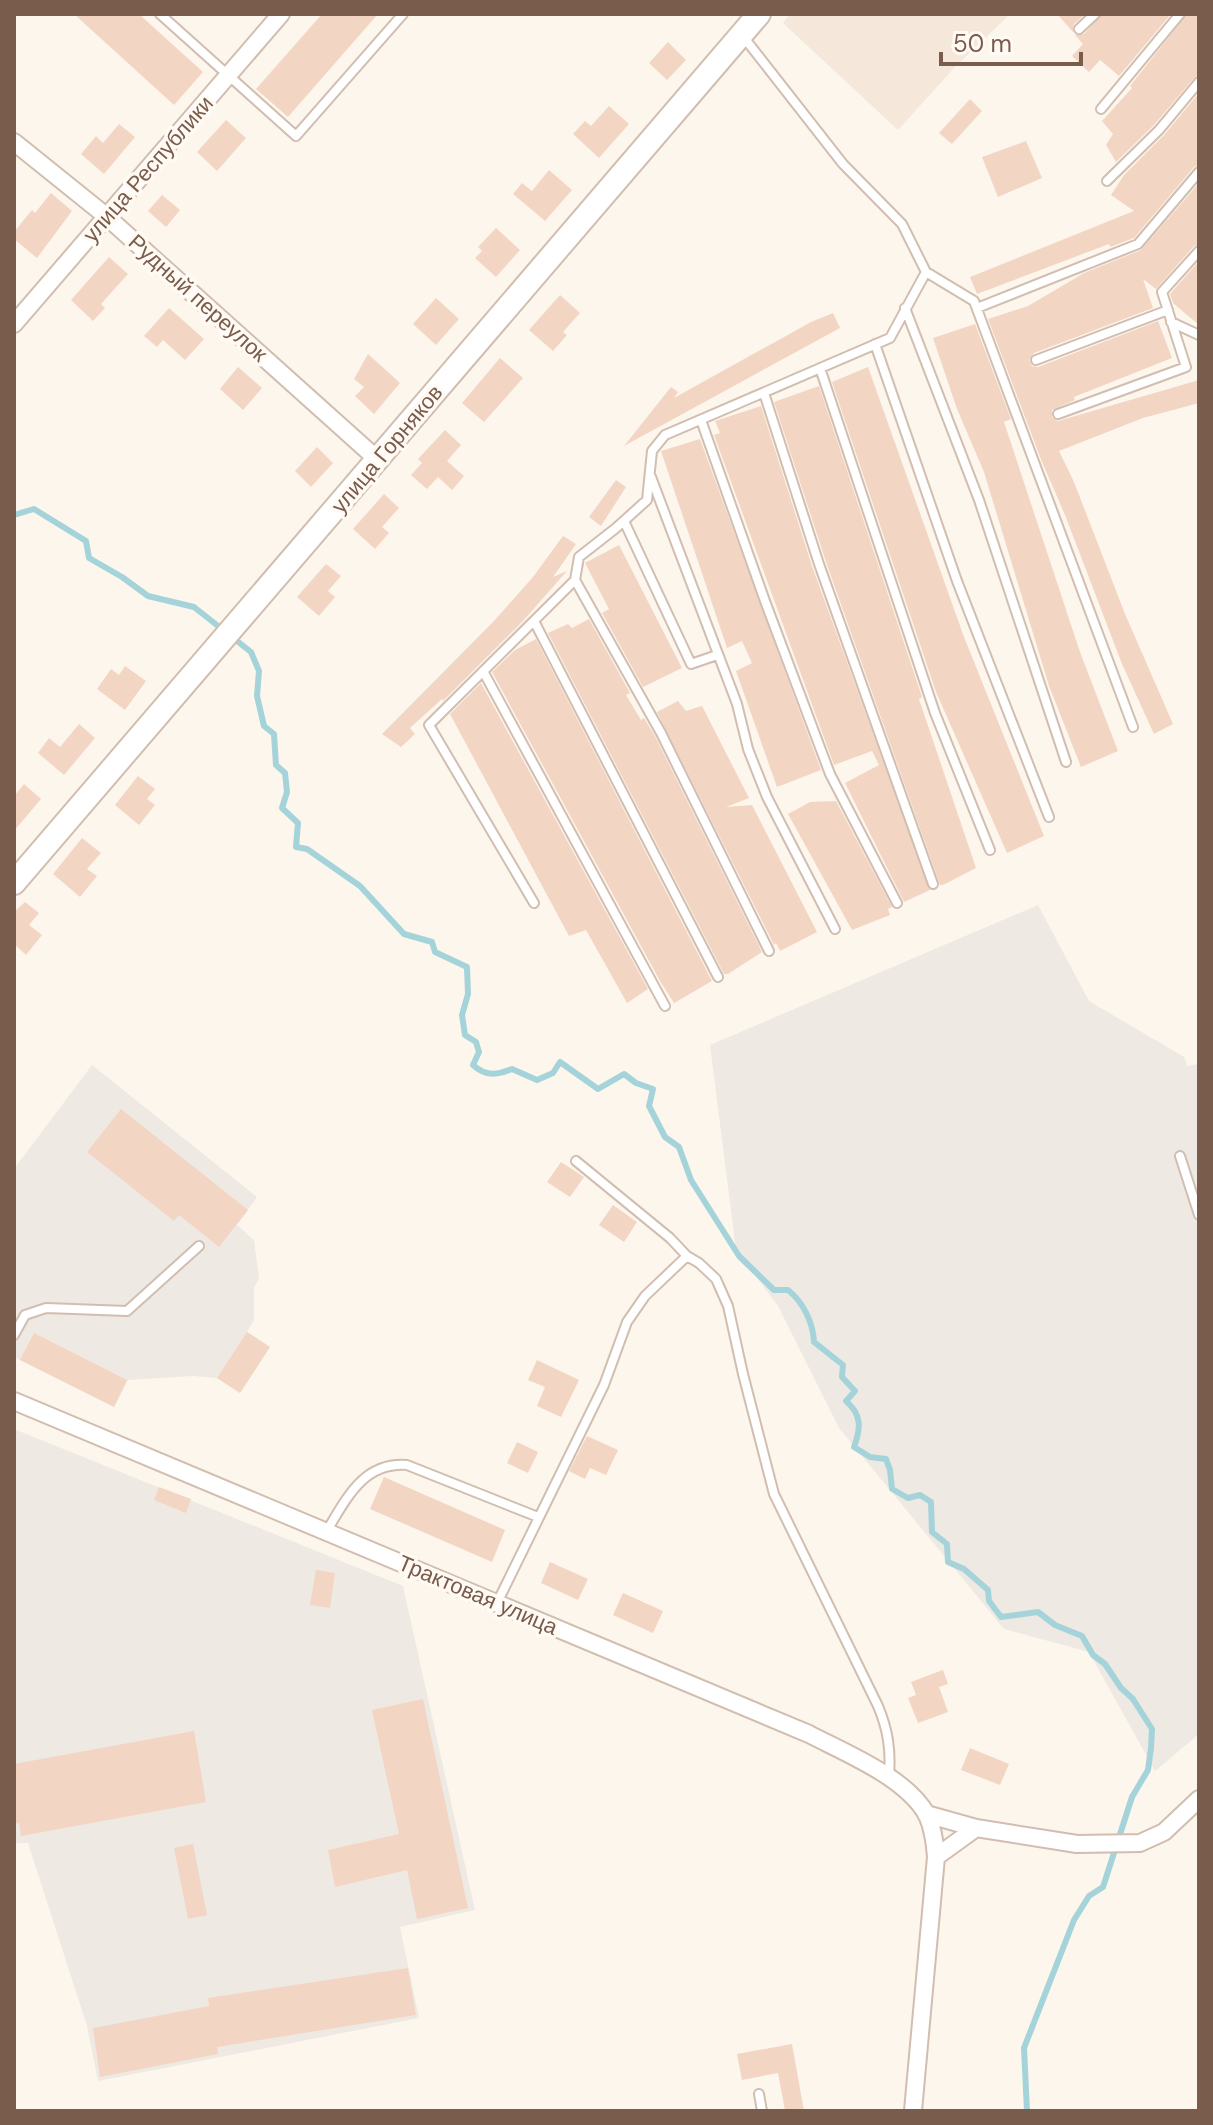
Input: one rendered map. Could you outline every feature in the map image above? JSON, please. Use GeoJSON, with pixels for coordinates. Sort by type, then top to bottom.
{"type":"FeatureCollection","features":[{"type":"Feature","properties":{"kind":"street","name":"улица Республики"},"geometry":{"type":"LineString","coordinates":[[14,324],[281,14]]}},
{"type":"Feature","properties":{"kind":"street","name":"улица Горняков"},"geometry":{"type":"LineString","coordinates":[[14,883],[759,14]]}},
{"type":"Feature","properties":{"kind":"street","name":"Рудный переулок"},"geometry":{"type":"LineString","coordinates":[[14,142],[106,216],[378,460]]}},
{"type":"Feature","properties":{"kind":"street","name":"Трактовая улица"},"geometry":{"type":"LineString","coordinates":[[14,1401],[809,1734],[889,1777],[926,1814]]}},
{"type":"Feature","properties":{"kind":"street"},"geometry":{"type":"LineString","coordinates":[[926,1814],[976,1828],[1077,1844],[1140,1843],[1164,1832],[1199,1799]]}},
{"type":"Feature","properties":{"kind":"street"},"geometry":{"type":"LineString","coordinates":[[913,2111],[936,1857],[934,1837],[926,1814]]}},
{"type":"Feature","properties":{"kind":"street"},"geometry":{"type":"LineString","coordinates":[[936,1857],[976,1828]]}},
{"type":"Feature","properties":{"kind":"lane"},"geometry":{"type":"LineString","coordinates":[[160,14],[296,136],[403,14]]}},
{"type":"Feature","properties":{"kind":"lane"},"geometry":{"type":"LineString","coordinates":[[1079,29],[1095,14]]}},
{"type":"Feature","properties":{"kind":"lane"},"geometry":{"type":"LineString","coordinates":[[1101,109],[1180,14]]}},
{"type":"Feature","properties":{"kind":"lane"},"geometry":{"type":"LineString","coordinates":[[741,34],[843,164],[902,224],[926,272],[974,301],[1133,727]]}},
{"type":"Feature","properties":{"kind":"lane"},"geometry":{"type":"LineString","coordinates":[[1107,181],[1159,130],[1199,82]]}},
{"type":"Feature","properties":{"kind":"lane"},"geometry":{"type":"LineString","coordinates":[[977,308],[1138,244],[1199,172]]}},
{"type":"Feature","properties":{"kind":"lane"},"geometry":{"type":"LineString","coordinates":[[1058,414],[1186,367],[1162,292],[1199,251]]}},
{"type":"Feature","properties":{"kind":"lane"},"geometry":{"type":"LineString","coordinates":[[534,903],[429,725],[575,580],[579,557],[647,500],[652,451],[665,435],[890,338],[926,272]]}},
{"type":"Feature","properties":{"kind":"lane"},"geometry":{"type":"LineString","coordinates":[[905,308],[979,500],[1066,762]]}},
{"type":"Feature","properties":{"kind":"lane"},"geometry":{"type":"LineString","coordinates":[[1036,360],[1168,310]]}},
{"type":"Feature","properties":{"kind":"lane"},"geometry":{"type":"LineString","coordinates":[[1171,322],[1199,335]]}},
{"type":"Feature","properties":{"kind":"lane"},"geometry":{"type":"LineString","coordinates":[[875,344],[957,581],[1049,817]]}},
{"type":"Feature","properties":{"kind":"lane"},"geometry":{"type":"LineString","coordinates":[[820,368],[935,713],[990,850]]}},
{"type":"Feature","properties":{"kind":"lane"},"geometry":{"type":"LineString","coordinates":[[764,393],[819,564],[933,884]]}},
{"type":"Feature","properties":{"kind":"lane"},"geometry":{"type":"LineString","coordinates":[[701,420],[830,774],[897,903]]}},
{"type":"Feature","properties":{"kind":"lane"},"geometry":{"type":"LineString","coordinates":[[650,473],[737,704],[748,749],[767,797],[835,929]]}},
{"type":"Feature","properties":{"kind":"lane"},"geometry":{"type":"LineString","coordinates":[[624,521],[691,664],[717,655]]}},
{"type":"Feature","properties":{"kind":"lane"},"geometry":{"type":"LineString","coordinates":[[575,580],[661,733],[769,951]]}},
{"type":"Feature","properties":{"kind":"lane"},"geometry":{"type":"LineString","coordinates":[[534,621],[718,977]]}},
{"type":"Feature","properties":{"kind":"lane"},"geometry":{"type":"LineString","coordinates":[[483,671],[665,1006]]}},
{"type":"Feature","properties":{"kind":"lane"},"geometry":{"type":"LineString","coordinates":[[1180,1156],[1199,1215]]}},
{"type":"Feature","properties":{"kind":"lane"},"geometry":{"type":"LineString","coordinates":[[576,1161],[716,1279],[728,1306],[774,1494],[878,1706],[888,1731],[891,1753],[889,1777]]}},
{"type":"Feature","properties":{"kind":"lane"},"geometry":{"type":"LineString","coordinates":[[14,1335],[25,1315],[46,1308],[127,1311],[199,1246]]}},
{"type":"Feature","properties":{"kind":"lane"},"geometry":{"type":"LineString","coordinates":[[497,1603],[604,1385],[627,1322],[645,1296],[687,1256]]}},
{"type":"Feature","properties":{"kind":"lane"},"geometry":{"type":"LineString","coordinates":[[326,1532],[350,1492],[372,1472],[389,1464],[407,1465],[538,1517]]}},
{"type":"Feature","properties":{"kind":"lane"},"geometry":{"type":"LineString","coordinates":[[759,2094],[762,2111]]}},
{"type":"Feature","properties":{"kind":"shaded area"},"geometry":{"type":"Polygon","coordinates":[[[790,14],[1010,14],[954,68],[898,130],[783,23],[790,14]]]}},
{"type":"Feature","properties":{"kind":"shaded area"},"geometry":{"type":"Polygon","coordinates":[[[1038,905],[1089,1001],[1184,1057],[1187,1066],[1199,1064],[1199,1734],[1155,1771],[1089,1652],[1004,1629],[839,1428],[778,1306],[736,1250],[710,1045],[1038,905]]]}},
{"type":"Feature","properties":{"kind":"shaded area"},"geometry":{"type":"Polygon","coordinates":[[[92,1065],[257,1197],[237,1225],[254,1240],[259,1278],[254,1288],[254,1320],[247,1332],[270,1347],[240,1393],[217,1378],[193,1376],[128,1380],[114,1407],[14,1357],[14,1169],[92,1065]]]}},
{"type":"Feature","properties":{"kind":"shaded area"},"geometry":{"type":"Polygon","coordinates":[[[14,1429],[403,1586],[475,1910],[400,1927],[419,2018],[98,2081],[87,2026],[28,1843],[14,1843],[14,1429]]]}},
{"type":"Feature","properties":{"kind":"building"},"geometry":{"type":"Polygon","coordinates":[[[74,14],[139,14],[203,72],[174,105],[74,14]]]}},
{"type":"Feature","properties":{"kind":"building"},"geometry":{"type":"Polygon","coordinates":[[[322,14],[378,14],[288,117],[256,89],[322,14]]]}},
{"type":"Feature","properties":{"kind":"building"},"geometry":{"type":"Polygon","coordinates":[[[1057,14],[1085,14],[1074,24],[1073,32],[1057,14]]]}},
{"type":"Feature","properties":{"kind":"building"},"geometry":{"type":"Polygon","coordinates":[[[1102,14],[1171,14],[1119,76],[1100,60],[1089,72],[1072,56],[1083,44],[1075,35],[1084,34],[1102,14]]]}},
{"type":"Feature","properties":{"kind":"building"},"geometry":{"type":"Polygon","coordinates":[[[1187,14],[1199,14],[1199,75],[1116,162],[1106,145],[1113,134],[1102,121],[1132,88],[1130,86],[1187,14]]]}},
{"type":"Feature","properties":{"kind":"building"},"geometry":{"type":"Polygon","coordinates":[[[668,42],[686,60],[667,80],[649,63],[668,42]]]}},
{"type":"Feature","properties":{"kind":"building"},"geometry":{"type":"Polygon","coordinates":[[[1199,93],[1199,165],[1194,167],[1134,238],[1110,247],[1109,244],[977,294],[970,277],[1134,211],[1111,195],[1124,175],[1164,135],[1199,93]]]}},
{"type":"Feature","properties":{"kind":"building"},"geometry":{"type":"Polygon","coordinates":[[[970,99],[982,111],[952,144],[939,133],[970,99]]]}},
{"type":"Feature","properties":{"kind":"building"},"geometry":{"type":"Polygon","coordinates":[[[609,106],[629,124],[599,158],[573,134],[585,121],[591,126],[609,106]]]}},
{"type":"Feature","properties":{"kind":"building"},"geometry":{"type":"Polygon","coordinates":[[[226,120],[246,138],[217,171],[197,152],[226,120]]]}},
{"type":"Feature","properties":{"kind":"building"},"geometry":{"type":"Polygon","coordinates":[[[119,124],[135,137],[104,174],[81,154],[96,136],[103,143],[119,124]]]}},
{"type":"Feature","properties":{"kind":"building"},"geometry":{"type":"Polygon","coordinates":[[[1026,141],[1042,178],[998,197],[982,157],[1026,141]]]}},
{"type":"Feature","properties":{"kind":"building"},"geometry":{"type":"Polygon","coordinates":[[[549,170],[572,190],[545,221],[513,194],[522,183],[532,191],[549,170]]]}},
{"type":"Feature","properties":{"kind":"building"},"geometry":{"type":"Polygon","coordinates":[[[1199,183],[1199,244],[1156,289],[1143,279],[1153,308],[1034,353],[1029,360],[1032,366],[1038,367],[1158,321],[1172,358],[1074,397],[1075,400],[1052,410],[1052,417],[1058,421],[1199,380],[1199,403],[1143,418],[1059,451],[1173,724],[1154,734],[1122,664],[988,319],[1028,306],[1084,273],[1141,250],[1199,183]]]}},
{"type":"Feature","properties":{"kind":"building"},"geometry":{"type":"Polygon","coordinates":[[[51,193],[72,211],[37,258],[14,239],[14,232],[51,193]]]}},
{"type":"Feature","properties":{"kind":"building"},"geometry":{"type":"Polygon","coordinates":[[[162,195],[180,210],[166,227],[148,211],[162,195]]]}},
{"type":"Feature","properties":{"kind":"building"},"geometry":{"type":"Polygon","coordinates":[[[496,228],[520,250],[496,277],[475,258],[482,251],[478,247],[496,228]]]}},
{"type":"Feature","properties":{"kind":"building"},"geometry":{"type":"Polygon","coordinates":[[[109,257],[128,274],[101,304],[105,308],[93,321],[71,300],[109,257]]]}},
{"type":"Feature","properties":{"kind":"building"},"geometry":{"type":"Polygon","coordinates":[[[1199,261],[1199,325],[1173,303],[1170,294],[1199,261]]]}},
{"type":"Feature","properties":{"kind":"building"},"geometry":{"type":"Polygon","coordinates":[[[560,295],[580,313],[563,332],[567,335],[553,351],[529,330],[560,295]]]}},
{"type":"Feature","properties":{"kind":"building"},"geometry":{"type":"Polygon","coordinates":[[[436,298],[459,319],[436,345],[413,324],[436,298]]]}},
{"type":"Feature","properties":{"kind":"building"},"geometry":{"type":"Polygon","coordinates":[[[169,308],[204,339],[185,360],[163,340],[157,347],[144,336],[169,308]]]}},
{"type":"Feature","properties":{"kind":"building"},"geometry":{"type":"Polygon","coordinates":[[[833,313],[840,328],[624,446],[671,387],[678,392],[674,398],[811,322],[833,313]]]}},
{"type":"Feature","properties":{"kind":"building"},"geometry":{"type":"Polygon","coordinates":[[[975,324],[1011,419],[1004,422],[1080,652],[1118,751],[1081,767],[1049,686],[984,472],[957,409],[933,338],[975,324]]]}},
{"type":"Feature","properties":{"kind":"building"},"geometry":{"type":"Polygon","coordinates":[[[368,354],[400,383],[374,414],[355,396],[364,387],[354,379],[368,354]]]}},
{"type":"Feature","properties":{"kind":"building"},"geometry":{"type":"Polygon","coordinates":[[[500,358],[523,378],[484,422],[462,403],[500,358]]]}},
{"type":"Feature","properties":{"kind":"building"},"geometry":{"type":"Polygon","coordinates":[[[238,367],[262,388],[243,410],[220,389],[238,367]]]}},
{"type":"Feature","properties":{"kind":"building"},"geometry":{"type":"Polygon","coordinates":[[[868,367],[964,637],[1044,836],[1007,853],[936,692],[832,382],[868,367]]]}},
{"type":"Feature","properties":{"kind":"building"},"geometry":{"type":"Polygon","coordinates":[[[819,386],[976,868],[943,885],[940,885],[826,562],[774,402],[819,386]]]}},
{"type":"Feature","properties":{"kind":"building"},"geometry":{"type":"Polygon","coordinates":[[[761,406],[812,566],[930,890],[904,902],[845,783],[879,765],[872,751],[834,765],[714,435],[720,433],[715,421],[761,406]]]}},
{"type":"Feature","properties":{"kind":"building"},"geometry":{"type":"Polygon","coordinates":[[[445,430],[461,445],[447,461],[464,476],[452,490],[438,477],[427,489],[411,475],[422,463],[418,459],[445,430]]]}},
{"type":"Feature","properties":{"kind":"building"},"geometry":{"type":"Polygon","coordinates":[[[700,439],[821,770],[777,787],[736,671],[752,663],[742,641],[727,648],[661,451],[700,439]]]}},
{"type":"Feature","properties":{"kind":"building"},"geometry":{"type":"Polygon","coordinates":[[[317,447],[333,463],[311,487],[295,471],[317,447]]]}},
{"type":"Feature","properties":{"kind":"building"},"geometry":{"type":"Polygon","coordinates":[[[616,480],[626,487],[601,526],[589,517],[616,480]]]}},
{"type":"Feature","properties":{"kind":"building"},"geometry":{"type":"Polygon","coordinates":[[[384,494],[399,508],[382,527],[389,533],[375,549],[353,529],[384,494]]]}},
{"type":"Feature","properties":{"kind":"building"},"geometry":{"type":"Polygon","coordinates":[[[563,536],[576,544],[553,577],[567,571],[523,621],[443,701],[410,728],[415,734],[401,747],[382,734],[493,622],[533,577],[563,536]]]}},
{"type":"Feature","properties":{"kind":"building"},"geometry":{"type":"Polygon","coordinates":[[[619,545],[682,668],[643,687],[602,613],[609,609],[585,563],[619,545]]]}},
{"type":"Feature","properties":{"kind":"building"},"geometry":{"type":"Polygon","coordinates":[[[326,564],[341,576],[328,591],[335,597],[319,616],[297,597],[326,564]]]}},
{"type":"Feature","properties":{"kind":"building"},"geometry":{"type":"Polygon","coordinates":[[[589,619],[630,693],[626,695],[655,736],[762,952],[728,974],[724,974],[548,633],[568,624],[572,628],[589,619]]]}},
{"type":"Feature","properties":{"kind":"building"},"geometry":{"type":"Polygon","coordinates":[[[536,639],[712,981],[674,1003],[492,672],[515,650],[536,639]]]}},
{"type":"Feature","properties":{"kind":"building"},"geometry":{"type":"Polygon","coordinates":[[[125,666],[146,681],[125,710],[97,689],[111,669],[119,675],[125,666]]]}},
{"type":"Feature","properties":{"kind":"building"},"geometry":{"type":"Polygon","coordinates":[[[481,683],[648,989],[627,1003],[586,930],[569,936],[450,714],[481,683]]]}},
{"type":"Feature","properties":{"kind":"building"},"geometry":{"type":"Polygon","coordinates":[[[678,701],[686,711],[702,706],[749,798],[726,807],[752,805],[817,932],[780,951],[776,943],[774,945],[657,712],[678,701]]]}},
{"type":"Feature","properties":{"kind":"building"},"geometry":{"type":"Polygon","coordinates":[[[79,724],[95,738],[64,775],[38,753],[49,738],[60,747],[79,724]]]}},
{"type":"Feature","properties":{"kind":"building"},"geometry":{"type":"Polygon","coordinates":[[[138,776],[155,789],[147,799],[155,805],[139,825],[115,805],[138,776]]]}},
{"type":"Feature","properties":{"kind":"building"},"geometry":{"type":"Polygon","coordinates":[[[24,784],[41,799],[14,831],[14,796],[24,784]]]}},
{"type":"Feature","properties":{"kind":"building"},"geometry":{"type":"Polygon","coordinates":[[[836,801],[892,907],[888,909],[890,915],[852,930],[788,814],[810,802],[836,801]]]}},
{"type":"Feature","properties":{"kind":"building"},"geometry":{"type":"Polygon","coordinates":[[[82,838],[101,853],[87,869],[97,876],[80,897],[53,874],[82,838]]]}},
{"type":"Feature","properties":{"kind":"building"},"geometry":{"type":"Polygon","coordinates":[[[25,902],[39,913],[29,925],[42,935],[26,955],[14,944],[14,912],[25,902]]]}},
{"type":"Feature","properties":{"kind":"building"},"geometry":{"type":"Polygon","coordinates":[[[121,1109],[248,1210],[219,1247],[179,1215],[174,1221],[87,1152],[121,1109]]]}},
{"type":"Feature","properties":{"kind":"building"},"geometry":{"type":"Polygon","coordinates":[[[561,1162],[584,1177],[570,1197],[547,1182],[561,1162]]]}},
{"type":"Feature","properties":{"kind":"building"},"geometry":{"type":"Polygon","coordinates":[[[613,1205],[637,1222],[624,1242],[599,1225],[613,1205]]]}},
{"type":"Feature","properties":{"kind":"building"},"geometry":{"type":"Polygon","coordinates":[[[247,1332],[270,1347],[240,1393],[217,1378],[247,1332]]]}},
{"type":"Feature","properties":{"kind":"building"},"geometry":{"type":"Polygon","coordinates":[[[34,1333],[127,1380],[114,1407],[20,1360],[34,1333]]]}},
{"type":"Feature","properties":{"kind":"building"},"geometry":{"type":"Polygon","coordinates":[[[537,1360],[579,1380],[561,1417],[537,1406],[545,1387],[528,1380],[537,1360]]]}},
{"type":"Feature","properties":{"kind":"building"},"geometry":{"type":"Polygon","coordinates":[[[587,1436],[618,1450],[606,1475],[590,1468],[585,1479],[569,1471],[587,1436]]]}},
{"type":"Feature","properties":{"kind":"building"},"geometry":{"type":"Polygon","coordinates":[[[517,1442],[538,1452],[528,1473],[507,1463],[517,1442]]]}},
{"type":"Feature","properties":{"kind":"building"},"geometry":{"type":"Polygon","coordinates":[[[384,1477],[505,1530],[492,1562],[370,1509],[384,1477]]]}},
{"type":"Feature","properties":{"kind":"building"},"geometry":{"type":"Polygon","coordinates":[[[159,1487],[191,1499],[186,1513],[154,1500],[159,1487]]]}},
{"type":"Feature","properties":{"kind":"building"},"geometry":{"type":"Polygon","coordinates":[[[550,1562],[588,1579],[578,1600],[541,1583],[550,1562]]]}},
{"type":"Feature","properties":{"kind":"building"},"geometry":{"type":"Polygon","coordinates":[[[316,1570],[335,1573],[330,1608],[310,1605],[316,1570]]]}},
{"type":"Feature","properties":{"kind":"building"},"geometry":{"type":"Polygon","coordinates":[[[623,1593],[663,1611],[653,1633],[613,1615],[623,1593]]]}},
{"type":"Feature","properties":{"kind":"building"},"geometry":{"type":"Polygon","coordinates":[[[943,1670],[948,1684],[939,1687],[948,1712],[918,1723],[908,1698],[916,1695],[911,1682],[943,1670]]]}},
{"type":"Feature","properties":{"kind":"building"},"geometry":{"type":"Polygon","coordinates":[[[423,1699],[468,1908],[417,1919],[407,1870],[335,1887],[328,1850],[399,1834],[372,1710],[423,1699]]]}},
{"type":"Feature","properties":{"kind":"building"},"geometry":{"type":"Polygon","coordinates":[[[194,1731],[206,1802],[21,1836],[19,1823],[14,1824],[14,1764],[194,1731]]]}},
{"type":"Feature","properties":{"kind":"building"},"geometry":{"type":"Polygon","coordinates":[[[970,1748],[1009,1764],[1000,1785],[961,1770],[970,1748]]]}},
{"type":"Feature","properties":{"kind":"building"},"geometry":{"type":"Polygon","coordinates":[[[193,1844],[207,1915],[188,1919],[174,1848],[193,1844]]]}},
{"type":"Feature","properties":{"kind":"building"},"geometry":{"type":"Polygon","coordinates":[[[408,1968],[416,2015],[217,2047],[218,2054],[100,2077],[93,2028],[209,2006],[208,1998],[408,1968]]]}},
{"type":"Feature","properties":{"kind":"building"},"geometry":{"type":"Polygon","coordinates":[[[792,2044],[804,2111],[785,2111],[778,2073],[742,2080],[737,2054],[792,2044]]]}},
{"type":"Feature","properties":{"kind":"waterway"},"geometry":{"type":"LineString","coordinates":[[14,515],[34,509],[86,541],[89,558],[148,596],[194,607],[251,652],[259,671],[257,696],[264,726],[274,734],[276,765],[285,773],[287,792],[282,808],[298,823],[296,847],[307,849],[360,886],[404,934],[432,942],[435,952],[467,967],[468,994],[462,1015],[465,1035],[476,1042],[479,1052],[473,1065],[482,1072],[492,1074],[512,1069],[537,1080],[553,1073],[560,1062],[598,1089],[624,1074],[636,1083],[653,1089],[649,1106],[665,1137],[679,1147],[691,1180],[739,1256],[774,1290],[788,1290],[793,1295],[803,1306],[814,1342],[843,1365],[842,1377],[855,1391],[846,1401],[859,1422],[854,1447],[870,1457],[886,1459],[892,1489],[908,1498],[920,1495],[931,1502],[932,1532],[947,1544],[948,1562],[964,1569],[988,1590],[989,1601],[1001,1617],[1038,1612],[1055,1625],[1082,1636],[1093,1655],[1105,1664],[1121,1688],[1133,1699],[1152,1729],[1148,1770],[1132,1797],[1103,1887],[1089,1896],[1074,1920],[1024,2048],[1027,2111]]}}]}
